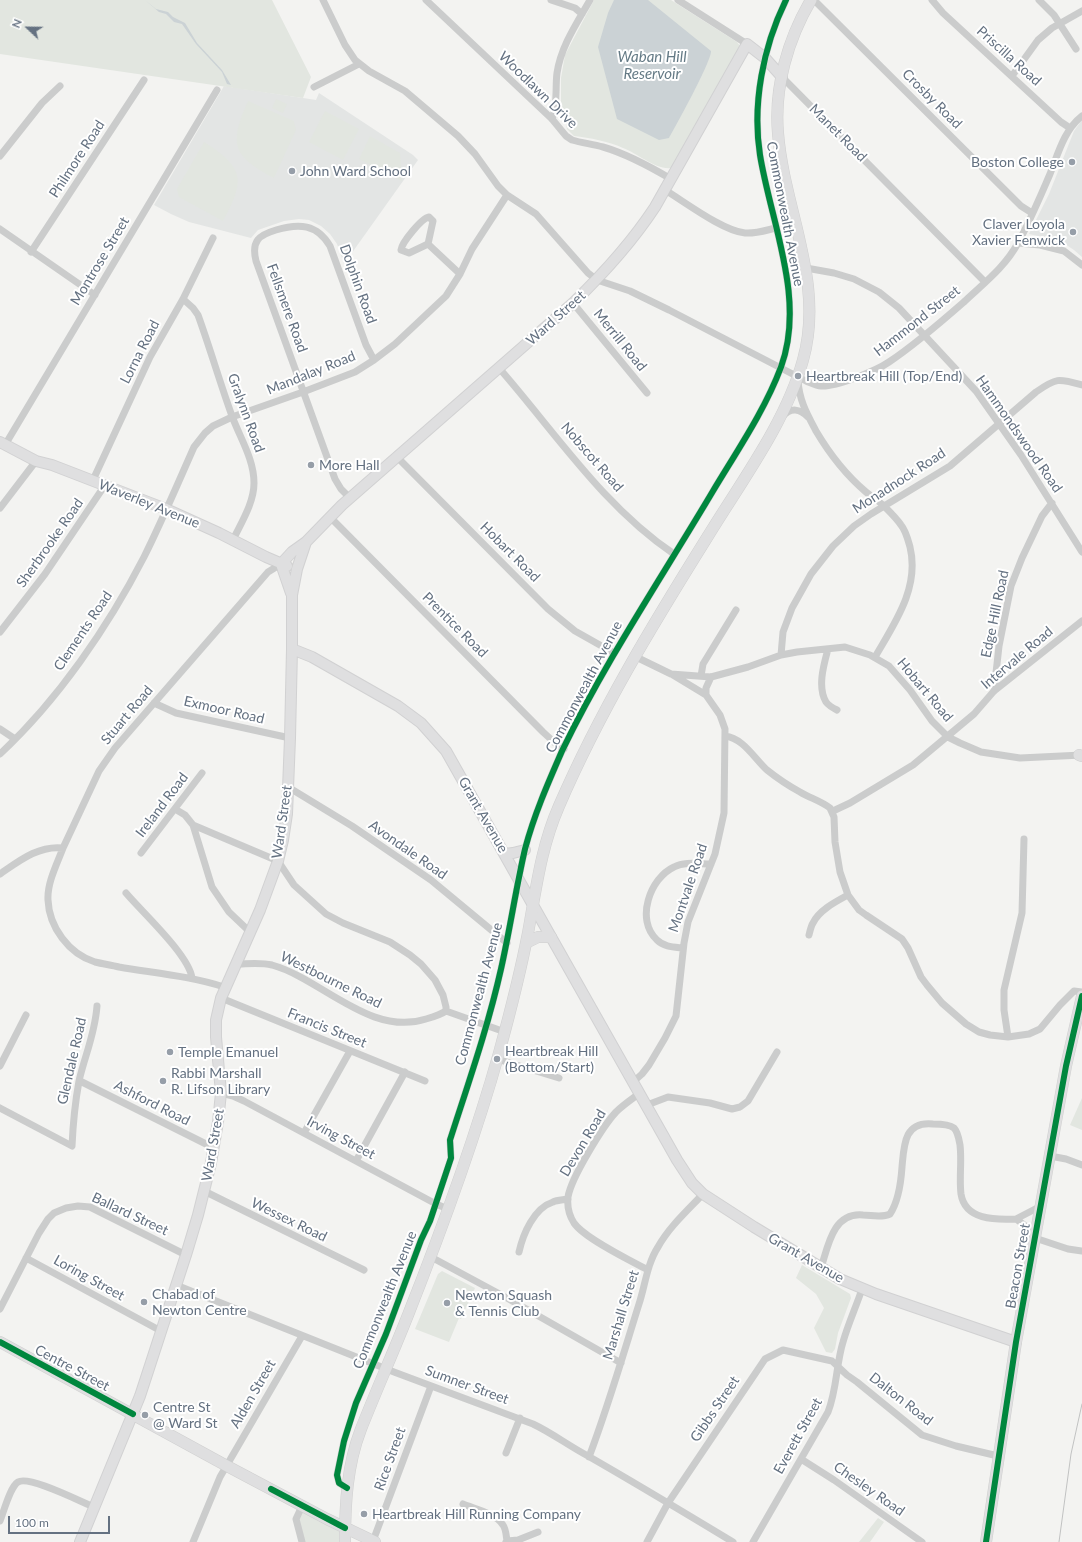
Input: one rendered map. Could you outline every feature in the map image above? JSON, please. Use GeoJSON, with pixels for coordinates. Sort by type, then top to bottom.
{"type":"FeatureCollection","features":[{"type":"Feature","properties":{"kind":"main road","name":"Commonwealth Avenue"},"geometry":{"type":"LineString","coordinates":[[345,1542],[347,1488],[351,1463],[359,1433],[431,1257],[465,1162],[517,988],[543,852],[555,815],[589,741],[634,656],[771,432],[798,376],[804,356],[810,324],[809,287],[785,178],[778,136],[777,116],[786,57],[795,32],[811,0]]}},
{"type":"Feature","properties":{"kind":"main road"},"geometry":{"type":"LineString","coordinates":[[526,943],[538,937],[551,937]]}},
{"type":"Feature","properties":{"kind":"main road","name":"Beacon Street"},"geometry":{"type":"LineString","coordinates":[[986,1542],[1016,1342],[1067,1061],[1082,999]]}},
{"type":"Feature","properties":{"kind":"main road","name":"Centre Street"},"geometry":{"type":"LineString","coordinates":[[0,1342],[227,1466],[374,1542]]}},
{"type":"Feature","properties":{"kind":"street"},"geometry":{"type":"LineString","coordinates":[[323,0],[345,45],[359,64],[405,91],[458,136],[475,154],[498,186],[507,195],[536,214],[588,273],[597,280]]}},
{"type":"Feature","properties":{"kind":"street","name":"Woodlawn Drive"},"geometry":{"type":"LineString","coordinates":[[426,0],[502,74],[552,119],[570,139],[604,147],[626,155],[652,167],[671,179]]}},
{"type":"Feature","properties":{"kind":"street"},"geometry":{"type":"LineString","coordinates":[[551,0],[575,8],[582,14]]}},
{"type":"Feature","properties":{"kind":"street"},"geometry":{"type":"LineString","coordinates":[[552,119],[555,112],[557,74],[561,56],[568,39],[590,0]]}},
{"type":"Feature","properties":{"kind":"street","name":"Manet Road"},"geometry":{"type":"LineString","coordinates":[[678,0],[747,44],[765,58],[985,282]]}},
{"type":"Feature","properties":{"kind":"street","name":"Commonwealth Avenue"},"geometry":{"type":"LineString","coordinates":[[347,1488],[337,1479],[339,1458],[356,1403],[373,1364],[436,1204],[451,1158],[450,1140],[495,993],[507,943],[525,850],[540,803],[564,749],[614,653],[745,438],[781,367],[788,339],[790,312],[788,286],[765,182],[758,140],[758,104],[765,58],[774,28],[786,0]]}},
{"type":"Feature","properties":{"kind":"street","name":"Crosby Road"},"geometry":{"type":"LineString","coordinates":[[814,0],[1021,206],[1032,213]]}},
{"type":"Feature","properties":{"kind":"street","name":"Priscilla Road"},"geometry":{"type":"LineString","coordinates":[[932,0],[942,13],[1061,122],[1070,128]]}},
{"type":"Feature","properties":{"kind":"street"},"geometry":{"type":"LineString","coordinates":[[1039,0],[1054,14],[1076,49]]}},
{"type":"Feature","properties":{"kind":"street"},"geometry":{"type":"LineString","coordinates":[[1012,76],[1038,40],[1060,23],[1082,11]]}},
{"type":"Feature","properties":{"kind":"street","name":"Ward Street"},"geometry":{"type":"LineString","coordinates":[[292,595],[281,564],[292,552],[306,542],[350,498],[573,303],[597,280],[644,223],[665,190],[747,44]]}},
{"type":"Feature","properties":{"kind":"street"},"geometry":{"type":"LineString","coordinates":[[314,87],[359,64]]}},
{"type":"Feature","properties":{"kind":"street","name":"Philmore Road"},"geometry":{"type":"LineString","coordinates":[[31,252],[144,80]]}},
{"type":"Feature","properties":{"kind":"street"},"geometry":{"type":"LineString","coordinates":[[0,156],[42,103],[60,86]]}},
{"type":"Feature","properties":{"kind":"street","name":"Montrose Street"},"geometry":{"type":"LineString","coordinates":[[3,444],[95,295],[217,90]]}},
{"type":"Feature","properties":{"kind":"street","name":"Hammond Street"},"geometry":{"type":"LineString","coordinates":[[597,280],[630,291],[656,303],[819,386],[841,382],[876,370],[889,362],[925,335],[991,277],[1008,258],[1018,243],[1070,128],[1082,116]]}},
{"type":"Feature","properties":{"kind":"street"},"geometry":{"type":"LineString","coordinates":[[665,190],[723,225],[736,230],[745,233],[776,228]]}},
{"type":"Feature","properties":{"kind":"street","name":"Mandalay Road"},"geometry":{"type":"LineString","coordinates":[[166,509],[194,446],[213,426],[232,417],[354,372],[374,360],[442,301],[460,274],[472,249],[507,195]]}},
{"type":"Feature","properties":{"kind":"street"},"geometry":{"type":"LineString","coordinates":[[429,217],[433,221],[428,244],[409,253],[401,250],[404,243],[422,221],[429,217]]}},
{"type":"Feature","properties":{"kind":"street","name":"Dolphin Road"},"geometry":{"type":"LineString","coordinates":[[261,236],[296,225],[313,229],[325,238],[330,246],[366,345],[374,360]]}},
{"type":"Feature","properties":{"kind":"street"},"geometry":{"type":"LineString","coordinates":[[0,229],[31,252],[95,295]]}},
{"type":"Feature","properties":{"kind":"street","name":"Fellsmere Road"},"geometry":{"type":"LineString","coordinates":[[261,236],[255,246],[256,261],[335,479],[350,498]]}},
{"type":"Feature","properties":{"kind":"street","name":"Lorna Road"},"geometry":{"type":"LineString","coordinates":[[93,480],[150,357],[184,299],[213,238]]}},
{"type":"Feature","properties":{"kind":"street"},"geometry":{"type":"LineString","coordinates":[[1018,243],[1054,247],[1064,251],[1082,265]]}},
{"type":"Feature","properties":{"kind":"street"},"geometry":{"type":"LineString","coordinates":[[428,244],[460,274]]}},
{"type":"Feature","properties":{"kind":"street","name":"Hammondswood Road"},"geometry":{"type":"LineString","coordinates":[[806,268],[819,269],[854,279],[879,292],[899,308],[976,392],[1000,423],[1082,552]]}},
{"type":"Feature","properties":{"kind":"street","name":"Gralynn Road"},"geometry":{"type":"LineString","coordinates":[[184,299],[198,315],[232,417],[247,452],[254,483],[250,503],[233,540]]}},
{"type":"Feature","properties":{"kind":"street","name":"Merrill Road"},"geometry":{"type":"LineString","coordinates":[[573,303],[647,394]]}},
{"type":"Feature","properties":{"kind":"street","name":"Nobscot Road"},"geometry":{"type":"LineString","coordinates":[[499,368],[597,486],[650,537],[674,554]]}},
{"type":"Feature","properties":{"kind":"street"},"geometry":{"type":"LineString","coordinates":[[798,376],[799,396],[810,420],[828,449],[845,471],[865,491],[884,506],[906,532],[912,554],[911,580],[904,603],[875,657]]}},
{"type":"Feature","properties":{"kind":"street","name":"Monadnock Road"},"geometry":{"type":"LineString","coordinates":[[782,655],[782,640],[785,625],[801,591],[825,555],[843,535],[884,506],[950,466],[1036,392],[1051,381],[1058,379],[1082,385]]}},
{"type":"Feature","properties":{"kind":"street"},"geometry":{"type":"LineString","coordinates":[[771,432],[789,411],[800,411],[810,420]]}},
{"type":"Feature","properties":{"kind":"street","name":"Waverley Avenue"},"geometry":{"type":"LineString","coordinates":[[3,444],[36,461],[93,480],[166,509],[281,564],[296,569]]}},
{"type":"Feature","properties":{"kind":"street","name":"Hobart Road"},"geometry":{"type":"LineString","coordinates":[[397,457],[548,609],[575,631],[614,653]]}},
{"type":"Feature","properties":{"kind":"street"},"geometry":{"type":"LineString","coordinates":[[0,508],[36,461]]}},
{"type":"Feature","properties":{"kind":"street","name":"Sherbrooke Road"},"geometry":{"type":"LineString","coordinates":[[0,632],[45,574],[105,485]]}},
{"type":"Feature","properties":{"kind":"street","name":"Edge Hill Road"},"geometry":{"type":"LineString","coordinates":[[994,692],[999,646],[1011,586],[1022,558],[1042,516],[1052,503]]}},
{"type":"Feature","properties":{"kind":"street","name":"Clements Road"},"geometry":{"type":"LineString","coordinates":[[0,754],[44,707],[71,674],[105,624],[135,574],[166,509]]}},
{"type":"Feature","properties":{"kind":"street","name":"Prentice Road"},"geometry":{"type":"LineString","coordinates":[[330,517],[543,732],[564,749]]}},
{"type":"Feature","properties":{"kind":"street","name":"Ward Street"},"geometry":{"type":"LineString","coordinates":[[80,1542],[140,1396],[186,1255],[204,1191],[214,1148],[221,1093],[216,1037],[216,1020],[220,998],[250,932],[278,860],[287,814],[290,738],[292,595],[296,569],[306,542]]}},
{"type":"Feature","properties":{"kind":"street","name":"Stuart Road"},"geometry":{"type":"LineString","coordinates":[[224,987],[192,978],[94,962],[68,946],[57,932],[50,915],[47,899],[51,878],[98,771],[115,748],[268,572],[281,564]]}},
{"type":"Feature","properties":{"kind":"street"},"geometry":{"type":"LineString","coordinates":[[701,676],[703,664],[736,610]]}},
{"type":"Feature","properties":{"kind":"street","name":"Intervale Road"},"geometry":{"type":"LineString","coordinates":[[833,811],[850,803],[903,772],[948,737],[974,714],[994,692],[1082,622]]}},
{"type":"Feature","properties":{"kind":"street","name":"Hobart Road"},"geometry":{"type":"LineString","coordinates":[[634,656],[671,674],[711,677],[748,667],[782,655],[845,647],[875,657],[884,662],[895,672],[932,721],[948,737],[960,744],[975,750],[1008,757],[1034,759],[1081,755]]}},
{"type":"Feature","properties":{"kind":"street","name":"Grant Avenue"},"geometry":{"type":"LineString","coordinates":[[292,649],[312,657],[384,697],[420,723],[446,751],[633,1082],[647,1104],[677,1160],[692,1183],[703,1194],[840,1279],[862,1289],[1016,1342]]}},
{"type":"Feature","properties":{"kind":"street"},"geometry":{"type":"LineString","coordinates":[[828,649],[824,661],[822,690],[826,702],[837,710]]}},
{"type":"Feature","properties":{"kind":"street","name":"Montvale Road"},"geometry":{"type":"LineString","coordinates":[[633,1082],[649,1066],[668,1034],[676,1016],[683,948],[688,922],[693,906],[711,864],[724,813],[725,736],[722,718],[706,695],[671,674]]}},
{"type":"Feature","properties":{"kind":"street"},"geometry":{"type":"LineString","coordinates":[[706,695],[706,688],[711,677]]}},
{"type":"Feature","properties":{"kind":"street","name":"Exmoor Road"},"geometry":{"type":"LineString","coordinates":[[154,703],[176,713],[290,738]]}},
{"type":"Feature","properties":{"kind":"street"},"geometry":{"type":"LineString","coordinates":[[0,729],[15,739]]}},
{"type":"Feature","properties":{"kind":"street"},"geometry":{"type":"LineString","coordinates":[[725,736],[732,737],[737,740],[775,776],[800,792],[827,805],[833,811],[840,872],[848,895],[859,910],[902,939],[927,985],[942,1003],[958,1018],[979,1032],[1008,1037],[1024,1036],[1037,1031],[1074,992],[1082,999]]}},
{"type":"Feature","properties":{"kind":"street","name":"Ireland Road"},"geometry":{"type":"LineString","coordinates":[[142,853],[202,773]]}},
{"type":"Feature","properties":{"kind":"street","name":"Avondale Road"},"geometry":{"type":"LineString","coordinates":[[288,787],[352,826],[431,880],[507,943]]}},
{"type":"Feature","properties":{"kind":"street"},"geometry":{"type":"LineString","coordinates":[[175,809],[185,815],[193,825],[212,887],[229,912],[250,932]]}},
{"type":"Feature","properties":{"kind":"street"},"geometry":{"type":"LineString","coordinates":[[193,825],[278,860],[294,885],[326,914],[343,923],[398,946],[421,964],[439,987],[445,1001],[446,1011],[505,1032]]}},
{"type":"Feature","properties":{"kind":"street"},"geometry":{"type":"LineString","coordinates":[[1008,1037],[1004,1010],[1004,990],[1022,909],[1024,839]]}},
{"type":"Feature","properties":{"kind":"street"},"geometry":{"type":"LineString","coordinates":[[0,874],[20,860],[38,851],[52,847],[63,848]]}},
{"type":"Feature","properties":{"kind":"street"},"geometry":{"type":"LineString","coordinates":[[505,854],[525,850]]}},
{"type":"Feature","properties":{"kind":"street"},"geometry":{"type":"LineString","coordinates":[[683,948],[665,945],[656,939],[652,934],[647,922],[649,896],[654,885],[670,869],[684,864],[711,864]]}},
{"type":"Feature","properties":{"kind":"street"},"geometry":{"type":"LineString","coordinates":[[126,893],[162,931],[184,960],[190,970],[192,978]]}},
{"type":"Feature","properties":{"kind":"street"},"geometry":{"type":"LineString","coordinates":[[809,935],[812,924],[817,917],[848,895]]}},
{"type":"Feature","properties":{"kind":"street","name":"Westbourne Road"},"geometry":{"type":"LineString","coordinates":[[235,964],[266,964],[276,967],[301,978],[373,1016],[389,1021],[414,1022],[441,1015],[446,1011]]}},
{"type":"Feature","properties":{"kind":"street","name":"Francis Street"},"geometry":{"type":"LineString","coordinates":[[220,998],[425,1081]]}},
{"type":"Feature","properties":{"kind":"street","name":"Glendale Road"},"geometry":{"type":"LineString","coordinates":[[0,1108],[72,1146],[74,1111],[80,1081],[95,1030],[97,1006]]}},
{"type":"Feature","properties":{"kind":"street"},"geometry":{"type":"LineString","coordinates":[[0,1066],[26,1015]]}},
{"type":"Feature","properties":{"kind":"street"},"geometry":{"type":"LineString","coordinates":[[304,1133],[350,1051]]}},
{"type":"Feature","properties":{"kind":"street"},"geometry":{"type":"LineString","coordinates":[[647,1104],[668,1098],[710,1103],[732,1109],[740,1107],[750,1097],[777,1052]]}},
{"type":"Feature","properties":{"kind":"street"},"geometry":{"type":"LineString","coordinates":[[497,1059],[560,1078]]}},
{"type":"Feature","properties":{"kind":"street"},"geometry":{"type":"LineString","coordinates":[[356,1161],[405,1072]]}},
{"type":"Feature","properties":{"kind":"street","name":"Ashford Road"},"geometry":{"type":"LineString","coordinates":[[80,1081],[214,1148]]}},
{"type":"Feature","properties":{"kind":"street","name":"Irving Street"},"geometry":{"type":"LineString","coordinates":[[221,1093],[236,1097],[448,1209]]}},
{"type":"Feature","properties":{"kind":"street","name":"Devon Road"},"geometry":{"type":"LineString","coordinates":[[640,1093],[616,1113],[601,1132],[573,1182],[568,1199],[568,1205],[571,1218],[579,1229],[648,1270]]}},
{"type":"Feature","properties":{"kind":"street"},"geometry":{"type":"LineString","coordinates":[[821,1268],[831,1236],[844,1219],[854,1214],[881,1216],[890,1214],[894,1209],[901,1177],[905,1142],[908,1134],[913,1128],[924,1123],[949,1126],[954,1128],[957,1133],[961,1156],[961,1194],[969,1210],[977,1215],[990,1219],[1016,1219],[1030,1210],[1041,1206]]}},
{"type":"Feature","properties":{"kind":"street"},"geometry":{"type":"LineString","coordinates":[[1050,1156],[1066,1159],[1082,1165]]}},
{"type":"Feature","properties":{"kind":"street"},"geometry":{"type":"LineString","coordinates":[[451,1158],[465,1162]]}},
{"type":"Feature","properties":{"kind":"street","name":"Wessex Road"},"geometry":{"type":"LineString","coordinates":[[204,1191],[364,1270]]}},
{"type":"Feature","properties":{"kind":"street","name":"Marshall Street"},"geometry":{"type":"LineString","coordinates":[[589,1457],[621,1363],[648,1270],[657,1247],[703,1194]]}},
{"type":"Feature","properties":{"kind":"street"},"geometry":{"type":"LineString","coordinates":[[519,1252],[524,1233],[538,1213],[549,1204],[568,1199]]}},
{"type":"Feature","properties":{"kind":"street","name":"Ballard Street"},"geometry":{"type":"LineString","coordinates":[[0,1309],[48,1219],[58,1211],[70,1206],[85,1206],[96,1210],[186,1255]]}},
{"type":"Feature","properties":{"kind":"street"},"geometry":{"type":"LineString","coordinates":[[1016,1219],[1036,1234],[1068,1249],[1082,1252]]}},
{"type":"Feature","properties":{"kind":"street"},"geometry":{"type":"LineString","coordinates":[[431,1257],[621,1363]]}},
{"type":"Feature","properties":{"kind":"street","name":"Loring Street"},"geometry":{"type":"LineString","coordinates":[[26,1258],[162,1331]]}},
{"type":"Feature","properties":{"kind":"street","name":"Sumner Street"},"geometry":{"type":"LineString","coordinates":[[176,1285],[373,1364],[520,1418],[549,1432],[733,1542]]}},
{"type":"Feature","properties":{"kind":"street","name":"Everett Street"},"geometry":{"type":"LineString","coordinates":[[753,1542],[828,1412],[834,1397],[837,1368],[843,1342],[862,1289]]}},
{"type":"Feature","properties":{"kind":"street","name":"Alden Street"},"geometry":{"type":"LineString","coordinates":[[193,1542],[220,1477],[302,1336]]}},
{"type":"Feature","properties":{"kind":"street","name":"Gibbs Street"},"geometry":{"type":"LineString","coordinates":[[647,1542],[668,1503],[765,1359],[783,1350],[824,1358],[832,1361],[837,1368]]}},
{"type":"Feature","properties":{"kind":"street","name":"Dalton Road"},"geometry":{"type":"LineString","coordinates":[[837,1368],[922,1434],[932,1439],[969,1450],[998,1456]]}},
{"type":"Feature","properties":{"kind":"street","name":"Rice Street"},"geometry":{"type":"LineString","coordinates":[[374,1542],[431,1386]]}},
{"type":"Feature","properties":{"kind":"street"},"geometry":{"type":"LineString","coordinates":[[506,1453],[520,1418]]}},
{"type":"Feature","properties":{"kind":"street","name":"Chesley Road"},"geometry":{"type":"LineString","coordinates":[[801,1459],[834,1480],[922,1542]]}},
{"type":"Feature","properties":{"kind":"street"},"geometry":{"type":"LineString","coordinates":[[0,1521],[13,1486],[27,1480],[94,1507]]}},
{"type":"Feature","properties":{"kind":"street"},"geometry":{"type":"LineString","coordinates":[[463,1504],[491,1515],[499,1520],[505,1530],[506,1541],[518,1540],[538,1532]]}},
{"type":"Feature","properties":{"kind":"street"},"geometry":{"type":"LineString","coordinates":[[302,1506],[296,1519],[302,1542]]}},
{"type":"Feature","properties":{"kind":"shaded area"},"geometry":{"type":"Polygon","coordinates":[[[0,0],[272,0],[311,77],[303,98],[0,54],[0,0]]]}},
{"type":"Feature","properties":{"kind":"shaded area"},"geometry":{"type":"Polygon","coordinates":[[[594,0],[671,0],[737,42],[740,46],[738,53],[671,168],[665,168],[653,164],[628,150],[611,143],[574,136],[567,129],[561,104],[561,78],[565,55],[594,0]]]}},
{"type":"Feature","properties":{"kind":"shaded area","name":"John Ward School"},"geometry":{"type":"Polygon","coordinates":[[[224,86],[316,100],[319,93],[413,155],[418,160],[344,264],[337,244],[330,234],[321,226],[309,220],[299,219],[284,221],[258,230],[251,238],[189,222],[154,205],[224,86]]]}},
{"type":"Feature","properties":{"kind":"shaded area"},"geometry":{"type":"Polygon","coordinates":[[[276,99],[287,104],[283,113],[272,108],[276,99]]]}},
{"type":"Feature","properties":{"kind":"shaded area"},"geometry":{"type":"Polygon","coordinates":[[[248,101],[294,121],[296,130],[274,178],[250,163],[242,155],[238,147],[238,128],[248,101]]]}},
{"type":"Feature","properties":{"kind":"shaded area"},"geometry":{"type":"Polygon","coordinates":[[[325,111],[359,129],[343,160],[309,142],[325,111]]]}},
{"type":"Feature","properties":{"kind":"shaded area","name":"Boston College"},"geometry":{"type":"Polygon","coordinates":[[[1082,120],[1082,257],[1065,244],[1029,234],[1049,194],[1074,131],[1082,120]]]}},
{"type":"Feature","properties":{"kind":"shaded area"},"geometry":{"type":"Polygon","coordinates":[[[370,136],[400,153],[402,181],[359,159],[370,136]]]}},
{"type":"Feature","properties":{"kind":"shaded area"},"geometry":{"type":"Polygon","coordinates":[[[204,142],[227,159],[234,167],[237,176],[238,185],[235,195],[223,221],[179,197],[177,189],[204,142]]]}},
{"type":"Feature","properties":{"kind":"shaded area"},"geometry":{"type":"Polygon","coordinates":[[[1082,1098],[1082,1130],[1070,1125],[1082,1098]]]}},
{"type":"Feature","properties":{"kind":"shaded area"},"geometry":{"type":"Polygon","coordinates":[[[802,1265],[850,1294],[851,1298],[838,1333],[835,1349],[832,1353],[826,1352],[814,1328],[824,1308],[816,1294],[796,1278],[802,1265]]]}},
{"type":"Feature","properties":{"kind":"shaded area","name":"Newton Squash & Tennis Club"},"geometry":{"type":"Polygon","coordinates":[[[442,1271],[475,1288],[461,1319],[459,1318],[449,1342],[415,1329],[438,1274],[442,1271]]]}},
{"type":"Feature","properties":{"kind":"shaded area"},"geometry":{"type":"Polygon","coordinates":[[[299,1510],[345,1528],[345,1542],[302,1542],[298,1514],[299,1510]]]}},
{"type":"Feature","properties":{"kind":"shaded area"},"geometry":{"type":"Polygon","coordinates":[[[878,1518],[884,1522],[870,1542],[859,1542],[878,1518]]]}},
{"type":"Feature","properties":{"kind":"water"},"geometry":{"type":"Polygon","coordinates":[[[145,0],[156,9],[168,12],[173,17],[185,23],[197,43],[222,70],[231,85],[227,84],[222,72],[196,44],[182,24],[174,22],[166,14],[159,12],[145,0]]]}},
{"type":"Feature","properties":{"kind":"water","name":"Waban Hill Reservoir"},"geometry":{"type":"Polygon","coordinates":[[[614,0],[648,0],[711,51],[706,67],[686,108],[669,138],[659,140],[617,119],[598,47],[608,13],[614,0]]]}},
{"type":"Feature","properties":{"kind":"tram line"},"geometry":{"type":"LineString","coordinates":[[1059,1542],[1071,1454],[1082,1404]]}},
{"type":"Feature","properties":{"kind":"cycle path"},"geometry":{"type":"LineString","coordinates":[[347,1488],[339,1483],[337,1475],[344,1441],[356,1403],[386,1334],[421,1240],[430,1221],[451,1158],[450,1140],[496,991],[525,849],[542,799],[562,751],[597,684],[750,430],[767,399],[781,367],[788,341],[790,315],[788,288],[784,261],[760,155],[757,116],[761,76],[771,37],[786,0]]}},
{"type":"Feature","properties":{"kind":"cycle path"},"geometry":{"type":"LineString","coordinates":[[986,1542],[1016,1342],[1066,1066],[1082,996]]}},
{"type":"Feature","properties":{"kind":"cycle path"},"geometry":{"type":"LineString","coordinates":[[0,1342],[133,1414]]}},
{"type":"Feature","properties":{"kind":"cycle path"},"geometry":{"type":"LineString","coordinates":[[271,1489],[345,1528]]}},
{"type":"Feature","properties":{"kind":"place","name":"Boston College"},"geometry":{"type":"Point","coordinates":[1072,162]}},
{"type":"Feature","properties":{"kind":"place","name":"John Ward School"},"geometry":{"type":"Point","coordinates":[292,171]}},
{"type":"Feature","properties":{"kind":"place","name":"Claver Loyola Xavier Fenwick"},"geometry":{"type":"Point","coordinates":[1073,232]}},
{"type":"Feature","properties":{"kind":"place","name":"Heartbreak Hill (Top/End)"},"geometry":{"type":"Point","coordinates":[798,376]}},
{"type":"Feature","properties":{"kind":"place","name":"More Hall"},"geometry":{"type":"Point","coordinates":[311,465]}},
{"type":"Feature","properties":{"kind":"place","name":"Temple Emanuel"},"geometry":{"type":"Point","coordinates":[170,1052]}},
{"type":"Feature","properties":{"kind":"place","name":"Heartbreak Hill (Bottom/Start)"},"geometry":{"type":"Point","coordinates":[497,1059]}},
{"type":"Feature","properties":{"kind":"place","name":"Rabbi Marshall R. Lifson Library"},"geometry":{"type":"Point","coordinates":[163,1081]}},
{"type":"Feature","properties":{"kind":"place","name":"Chabad of Newton Centre"},"geometry":{"type":"Point","coordinates":[144,1302]}},
{"type":"Feature","properties":{"kind":"place","name":"Newton Squash & Tennis Club"},"geometry":{"type":"Point","coordinates":[447,1303]}},
{"type":"Feature","properties":{"kind":"place","name":"Centre St @ Ward St"},"geometry":{"type":"Point","coordinates":[145,1415]}},
{"type":"Feature","properties":{"kind":"place","name":"Heartbreak Hill Running Company"},"geometry":{"type":"Point","coordinates":[364,1514]}}]}
